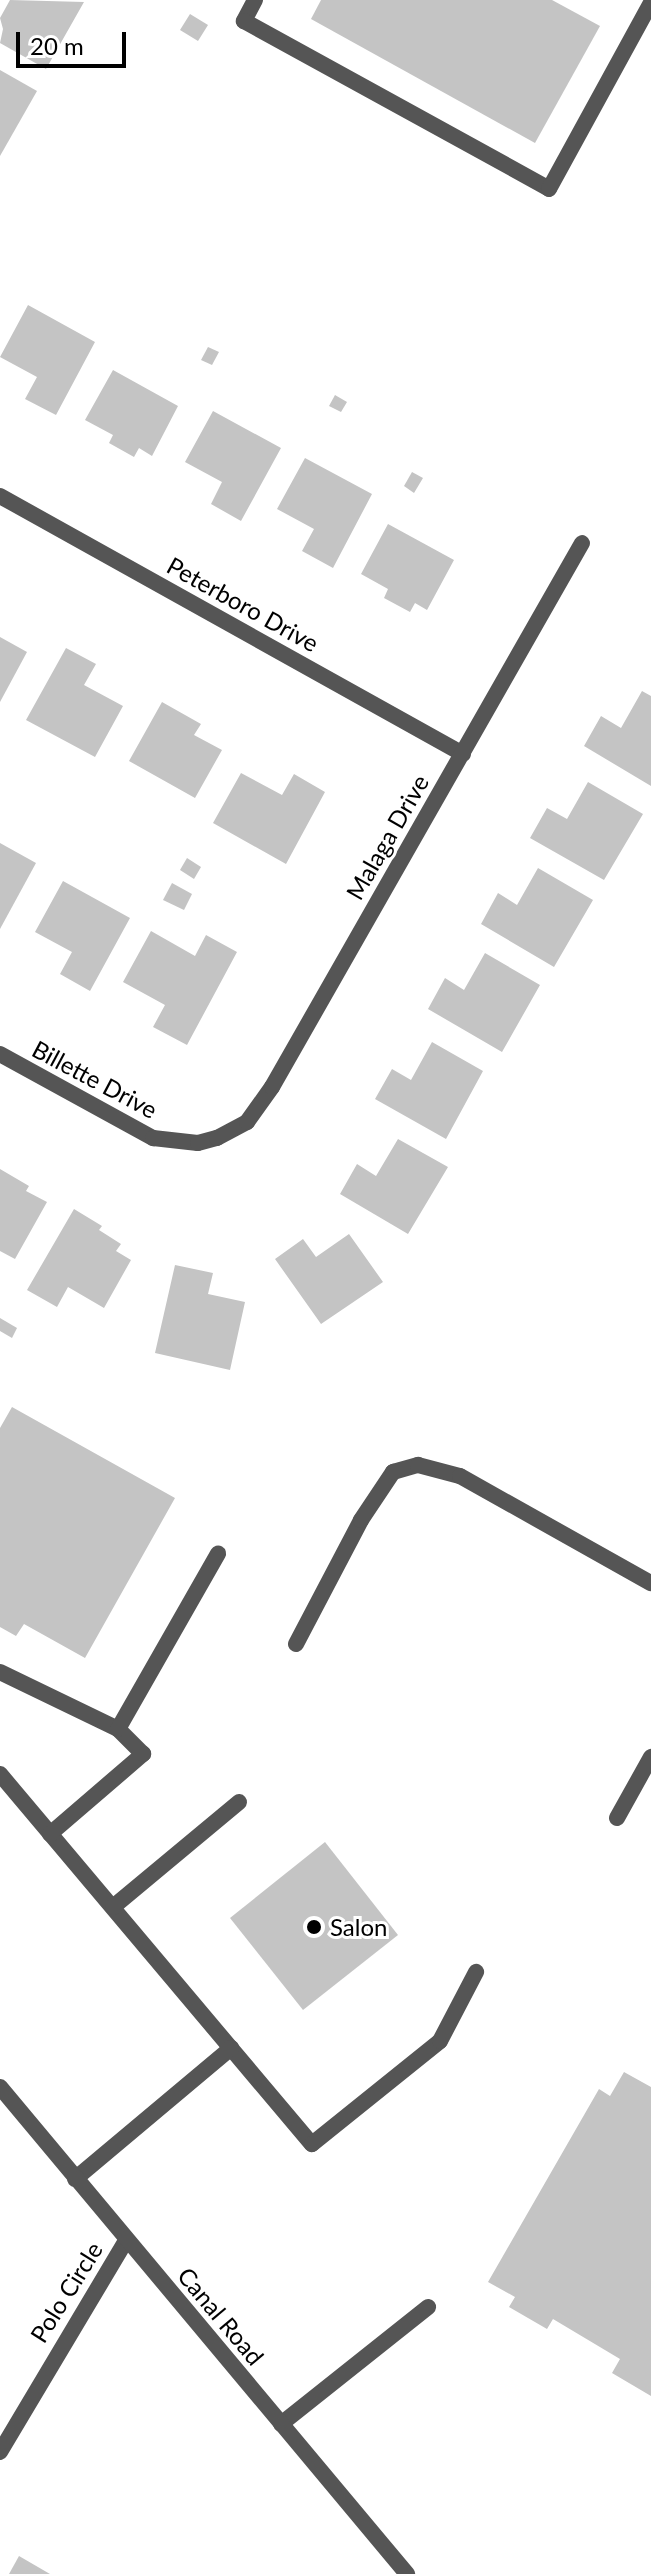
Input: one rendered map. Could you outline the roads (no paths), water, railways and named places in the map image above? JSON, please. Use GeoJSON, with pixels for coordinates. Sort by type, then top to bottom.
{"type":"FeatureCollection","features":[{"type":"Feature","properties":{"kind":"street"},"geometry":{"type":"LineString","coordinates":[[255,0],[244,21],[549,189],[651,3]]}},
{"type":"Feature","properties":{"kind":"street","name":"Peterboro Drive"},"geometry":{"type":"LineString","coordinates":[[0,496],[463,754]]}},
{"type":"Feature","properties":{"kind":"street","name":"Malaga Drive"},"geometry":{"type":"LineString","coordinates":[[217,1138],[247,1122],[260,1106],[582,543]]}},
{"type":"Feature","properties":{"kind":"street","name":"Billette Drive"},"geometry":{"type":"LineString","coordinates":[[0,1054],[153,1138],[178,1143],[217,1138]]}},
{"type":"Feature","properties":{"kind":"street"},"geometry":{"type":"LineString","coordinates":[[296,1644],[361,1520],[393,1472],[418,1465],[460,1476],[651,1583]]}},
{"type":"Feature","properties":{"kind":"street"},"geometry":{"type":"LineString","coordinates":[[118,1729],[218,1554]]}},
{"type":"Feature","properties":{"kind":"street"},"geometry":{"type":"LineString","coordinates":[[0,1672],[118,1729],[143,1754],[50,1834]]}},
{"type":"Feature","properties":{"kind":"street"},"geometry":{"type":"LineString","coordinates":[[617,1818],[651,1757]]}},
{"type":"Feature","properties":{"kind":"street"},"geometry":{"type":"LineString","coordinates":[[0,1774],[312,2144],[440,2041],[476,1972]]}},
{"type":"Feature","properties":{"kind":"street"},"geometry":{"type":"LineString","coordinates":[[113,1907],[239,1802]]}},
{"type":"Feature","properties":{"kind":"street"},"geometry":{"type":"LineString","coordinates":[[75,2179],[231,2048]]}},
{"type":"Feature","properties":{"kind":"street","name":"Canal Road"},"geometry":{"type":"LineString","coordinates":[[0,2087],[407,2574]]}},
{"type":"Feature","properties":{"kind":"street","name":"Polo Circle"},"geometry":{"type":"LineString","coordinates":[[0,2452],[126,2241]]}},
{"type":"Feature","properties":{"kind":"street"},"geometry":{"type":"LineString","coordinates":[[281,2424],[428,2307]]}},
{"type":"Feature","properties":{"kind":"place","name":"Salon"},"geometry":{"type":"Point","coordinates":[314,1927]}}]}
